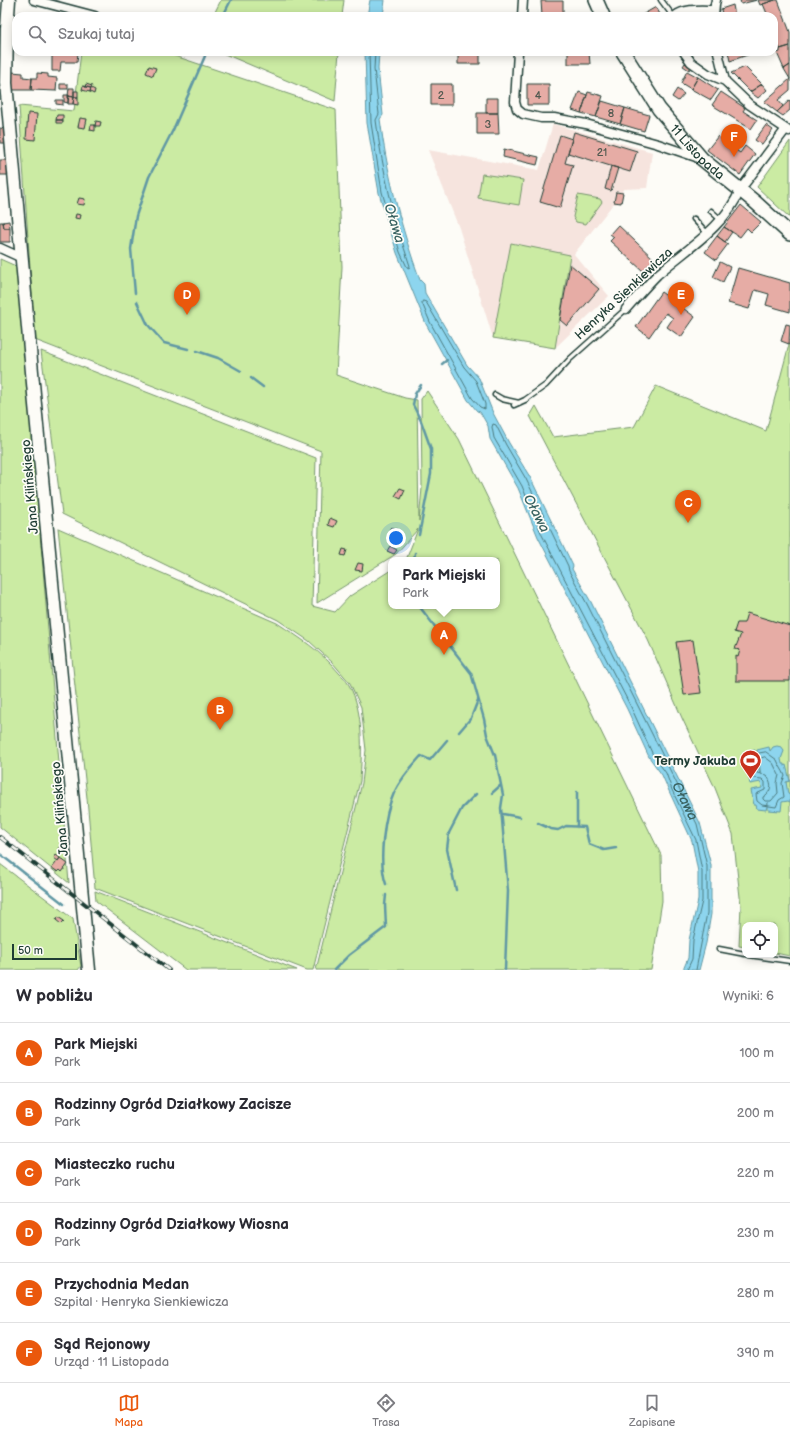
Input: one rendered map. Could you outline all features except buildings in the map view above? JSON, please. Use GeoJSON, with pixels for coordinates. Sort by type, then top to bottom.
{"type":"FeatureCollection","features":[{"type":"Feature","properties":{"kind":"main road"},"geometry":{"type":"LineString","coordinates":[[596,0],[601,12]]}},
{"type":"Feature","properties":{"kind":"main road","name":"11 Listopada"},"geometry":{"type":"LineString","coordinates":[[626,56],[659,109],[702,159],[755,202],[790,234]]}},
{"type":"Feature","properties":{"kind":"street","name":"Jana Kilińskiego"},"geometry":{"type":"LineString","coordinates":[[9,0],[4,15],[6,65],[5,112],[22,258],[89,970]]}},
{"type":"Feature","properties":{"kind":"street"},"geometry":{"type":"LineString","coordinates":[[34,0],[80,12]]}},
{"type":"Feature","properties":{"kind":"street"},"geometry":{"type":"LineString","coordinates":[[522,12],[523,0]]}},
{"type":"Feature","properties":{"kind":"street"},"geometry":{"type":"LineString","coordinates":[[714,12],[716,0]]}},
{"type":"Feature","properties":{"kind":"street"},"geometry":{"type":"LineString","coordinates":[[680,12],[695,10],[708,12]]}},
{"type":"Feature","properties":{"kind":"street"},"geometry":{"type":"LineString","coordinates":[[518,56],[515,102],[517,109],[523,114],[586,124],[658,144],[702,159]]}},
{"type":"Feature","properties":{"kind":"street"},"geometry":{"type":"LineString","coordinates":[[687,56],[691,62],[708,74],[725,81],[750,105],[788,130]]}},
{"type":"Feature","properties":{"kind":"street"},"geometry":{"type":"LineString","coordinates":[[719,56],[725,81]]}},
{"type":"Feature","properties":{"kind":"street","name":"Henryka Sienkiewicza"},"geometry":{"type":"LineString","coordinates":[[626,309],[656,276],[722,220],[740,190],[788,130]]}},
{"type":"Feature","properties":{"kind":"street"},"geometry":{"type":"LineString","coordinates":[[0,248],[22,258]]}},
{"type":"Feature","properties":{"kind":"lane"},"geometry":{"type":"LineString","coordinates":[[661,0],[671,12]]}},
{"type":"Feature","properties":{"kind":"lane"},"geometry":{"type":"LineString","coordinates":[[711,211],[722,220]]}},
{"type":"Feature","properties":{"kind":"lane"},"geometry":{"type":"LineString","coordinates":[[694,218],[707,233]]}},
{"type":"Feature","properties":{"kind":"lane","name":"Henryka Sienkiewicza"},"geometry":{"type":"LineString","coordinates":[[514,405],[525,400],[546,385],[570,358],[626,309]]}},
{"type":"Feature","properties":{"kind":"lane"},"geometry":{"type":"LineString","coordinates":[[495,395],[502,399],[519,403]]}},
{"type":"Feature","properties":{"kind":"lane"},"geometry":{"type":"LineString","coordinates":[[719,949],[742,953]]}},
{"type":"Feature","properties":{"kind":"lane"},"geometry":{"type":"LineString","coordinates":[[770,958],[790,961]]}},
{"type":"Feature","properties":{"kind":"shaded area"},"geometry":{"type":"Polygon","coordinates":[[[553,124],[652,152],[647,188],[624,189],[622,191],[621,203],[613,204],[574,254],[609,296],[555,348],[493,338],[459,228],[428,150],[539,170],[553,124]]]}},
{"type":"Feature","properties":{"kind":"green space"},"geometry":{"type":"Polygon","coordinates":[[[221,0],[344,0],[342,12],[215,12],[221,0]]]}},
{"type":"Feature","properties":{"kind":"green space"},"geometry":{"type":"Polygon","coordinates":[[[81,56],[175,56],[336,110],[342,267],[336,375],[405,398],[417,400],[419,521],[422,488],[421,399],[427,391],[459,439],[661,855],[662,901],[651,970],[316,970],[362,783],[366,750],[361,707],[350,683],[332,662],[309,641],[278,620],[62,514],[41,351],[316,458],[312,606],[335,612],[350,596],[388,572],[388,609],[500,609],[500,557],[407,557],[418,529],[396,554],[388,557],[388,559],[317,603],[321,451],[35,340],[19,106],[74,111],[81,56]]]}},
{"type":"Feature","properties":{"kind":"green space"},"geometry":{"type":"Polygon","coordinates":[[[229,56],[339,56],[335,101],[229,56]]]}},
{"type":"Feature","properties":{"kind":"green space"},"geometry":{"type":"Polygon","coordinates":[[[790,141],[790,218],[757,187],[790,141]]]}},
{"type":"Feature","properties":{"kind":"green space"},"geometry":{"type":"Polygon","coordinates":[[[482,174],[523,180],[519,205],[478,198],[482,174]]]}},
{"type":"Feature","properties":{"kind":"green space"},"geometry":{"type":"Polygon","coordinates":[[[578,195],[600,199],[602,202],[586,224],[576,222],[573,217],[578,195]]]}},
{"type":"Feature","properties":{"kind":"green space"},"geometry":{"type":"Polygon","coordinates":[[[511,243],[570,255],[555,348],[493,338],[511,243]]]}},
{"type":"Feature","properties":{"kind":"green space"},"geometry":{"type":"Polygon","coordinates":[[[0,259],[18,267],[69,883],[0,827],[0,259]]]}},
{"type":"Feature","properties":{"kind":"green space"},"geometry":{"type":"Polygon","coordinates":[[[790,341],[790,956],[778,954],[778,922],[742,922],[742,946],[739,946],[741,906],[733,834],[715,788],[648,640],[530,416],[536,406],[553,437],[634,427],[656,386],[766,431],[790,341]]]}},
{"type":"Feature","properties":{"kind":"green space"},"geometry":{"type":"Polygon","coordinates":[[[58,528],[277,623],[318,651],[349,685],[354,695],[360,719],[360,781],[313,970],[307,970],[95,888],[87,798],[58,528]]]}},
{"type":"Feature","properties":{"kind":"green space"},"geometry":{"type":"Polygon","coordinates":[[[0,864],[73,919],[81,966],[78,970],[0,970],[0,864]]]}},
{"type":"Feature","properties":{"kind":"green space"},"geometry":{"type":"Polygon","coordinates":[[[95,891],[297,970],[186,970],[96,901],[95,891]]]}},
{"type":"Feature","properties":{"kind":"water"},"geometry":{"type":"Polygon","coordinates":[[[370,0],[385,0],[384,12],[368,12],[370,0]]]}},
{"type":"Feature","properties":{"kind":"water","name":"Oława"},"geometry":{"type":"Polygon","coordinates":[[[365,56],[379,56],[378,69],[383,115],[380,119],[383,140],[401,221],[420,280],[424,284],[425,293],[467,365],[479,378],[493,413],[530,477],[573,566],[572,569],[591,602],[700,823],[711,865],[711,914],[699,970],[683,970],[688,958],[689,940],[698,900],[698,872],[692,841],[662,775],[649,757],[627,709],[538,537],[518,488],[490,439],[488,426],[480,412],[477,411],[468,400],[426,324],[397,253],[379,193],[367,123],[365,56]]]}},
{"type":"Feature","properties":{"kind":"water"},"geometry":{"type":"Polygon","coordinates":[[[769,747],[770,751],[773,747],[781,747],[784,751],[781,759],[782,764],[784,764],[784,766],[786,765],[790,781],[786,782],[788,794],[790,795],[790,802],[782,802],[781,811],[768,810],[768,802],[766,810],[757,809],[756,805],[754,805],[751,790],[762,788],[761,782],[750,784],[744,752],[755,750],[761,775],[757,750],[769,747]]]}},
{"type":"Feature","properties":{"kind":"waterway"},"geometry":{"type":"LineString","coordinates":[[225,12],[231,0]]}},
{"type":"Feature","properties":{"kind":"waterway"},"geometry":{"type":"LineString","coordinates":[[135,293],[131,249],[136,216],[149,177],[173,130],[205,56]]}},
{"type":"Feature","properties":{"kind":"waterway"},"geometry":{"type":"LineString","coordinates":[[137,302],[148,325],[164,343],[188,349]]}},
{"type":"Feature","properties":{"kind":"waterway"},"geometry":{"type":"LineString","coordinates":[[197,351],[218,358],[241,371]]}},
{"type":"Feature","properties":{"kind":"waterway"},"geometry":{"type":"LineString","coordinates":[[442,364],[447,360]]}},
{"type":"Feature","properties":{"kind":"waterway"},"geometry":{"type":"LineString","coordinates":[[251,378],[263,387]]}},
{"type":"Feature","properties":{"kind":"waterway"},"geometry":{"type":"LineString","coordinates":[[419,535],[431,474],[431,449],[421,421],[413,405],[415,394],[421,385]]}},
{"type":"Feature","properties":{"kind":"waterway"},"geometry":{"type":"LineString","coordinates":[[414,557],[415,553]]}},
{"type":"Feature","properties":{"kind":"waterway"},"geometry":{"type":"LineString","coordinates":[[421,609],[471,673],[487,735],[495,755],[503,795],[501,808],[508,891],[505,970]]}},
{"type":"Feature","properties":{"kind":"waterway"},"geometry":{"type":"LineString","coordinates":[[459,732],[471,718],[478,700]]}},
{"type":"Feature","properties":{"kind":"waterway"},"geometry":{"type":"LineString","coordinates":[[386,884],[382,864],[382,851],[390,802],[396,788],[421,756],[430,760],[447,740]]}},
{"type":"Feature","properties":{"kind":"waterway"},"geometry":{"type":"LineString","coordinates":[[492,793],[501,785]]}},
{"type":"Feature","properties":{"kind":"waterway"},"geometry":{"type":"LineString","coordinates":[[577,792],[577,827]]}},
{"type":"Feature","properties":{"kind":"waterway"},"geometry":{"type":"LineString","coordinates":[[456,890],[447,849],[449,833],[462,808],[476,794]]}},
{"type":"Feature","properties":{"kind":"waterway"},"geometry":{"type":"LineString","coordinates":[[503,814],[520,817]]}},
{"type":"Feature","properties":{"kind":"waterway"},"geometry":{"type":"LineString","coordinates":[[538,823],[551,829],[558,830],[566,826],[585,827],[589,844],[604,850],[616,848]]}},
{"type":"Feature","properties":{"kind":"waterway"},"geometry":{"type":"LineString","coordinates":[[0,854],[64,904]]}},
{"type":"Feature","properties":{"kind":"waterway"},"geometry":{"type":"LineString","coordinates":[[334,970],[349,955],[386,927],[386,895]]}},
{"type":"Feature","properties":{"kind":"railway"},"geometry":{"type":"LineString","coordinates":[[0,837],[169,970]]}},
{"type":"Feature","properties":{"kind":"place","name":"Sąd Rejonowy"},"geometry":{"type":"Point","coordinates":[734,157]}},
{"type":"Feature","properties":{"kind":"place","name":"Rodzinny Ogród Działkowy Wiosna"},"geometry":{"type":"Point","coordinates":[187,315]}},
{"type":"Feature","properties":{"kind":"place","name":"Przychodnia Medan"},"geometry":{"type":"Point","coordinates":[681,315]}},
{"type":"Feature","properties":{"kind":"place","name":"Miasteczko ruchu"},"geometry":{"type":"Point","coordinates":[688,523]}},
{"type":"Feature","properties":{"kind":"place","name":"Park Miejski"},"geometry":{"type":"Point","coordinates":[444,655]}},
{"type":"Feature","properties":{"kind":"place","name":"Rodzinny Ogród Działkowy Zacisze"},"geometry":{"type":"Point","coordinates":[220,730]}},
{"type":"Feature","properties":{"kind":"place","name":"Termy Jakuba"},"geometry":{"type":"Point","coordinates":[751,780]}}]}
